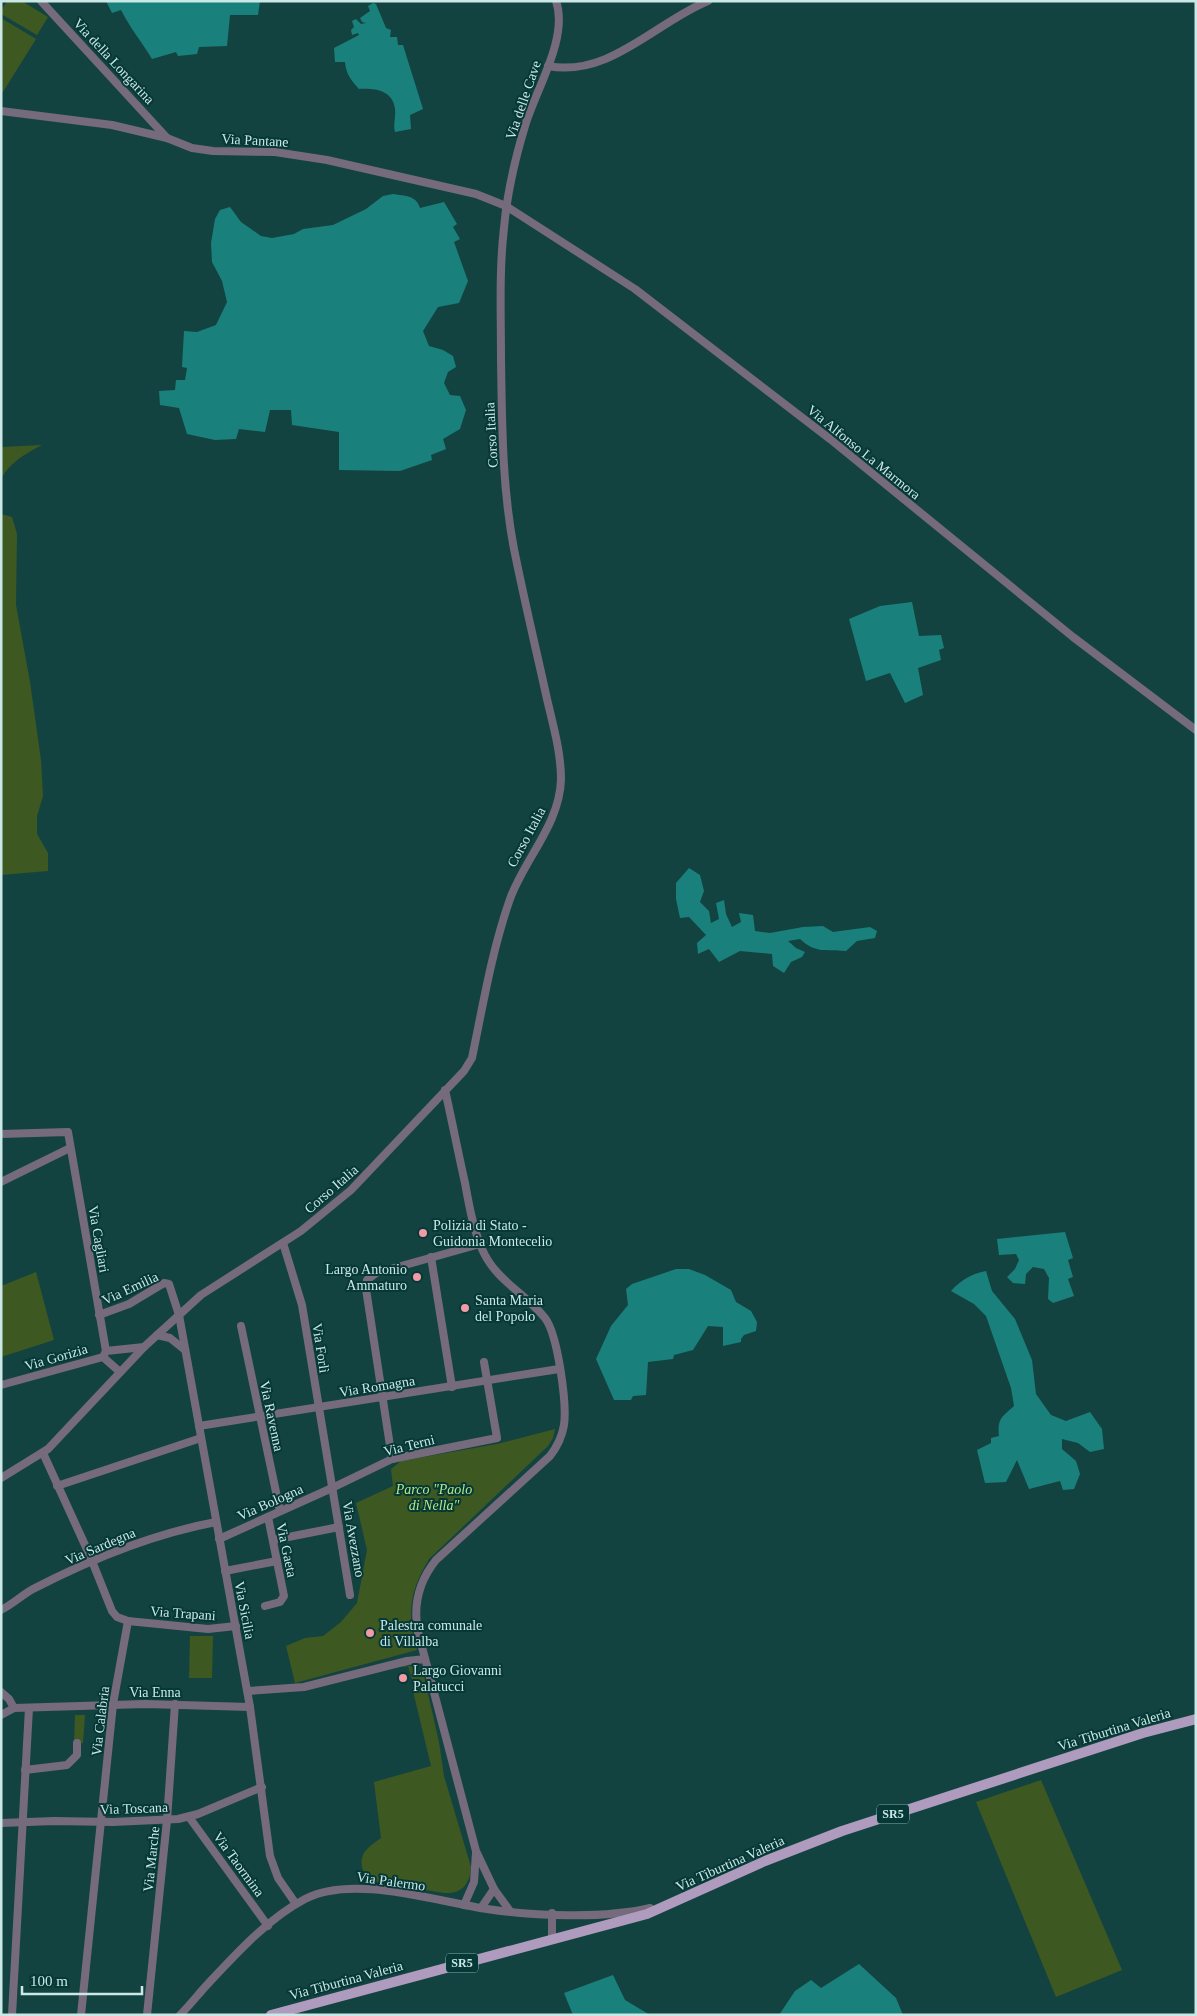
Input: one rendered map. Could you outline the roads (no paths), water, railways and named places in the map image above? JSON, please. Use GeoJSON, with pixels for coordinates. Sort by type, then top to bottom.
{"type":"FeatureCollection","features":[{"type":"Feature","properties":{"kind":"main road","name":"Via Tiburtina Valeria"},"geometry":{"type":"LineString","coordinates":[[271,2015],[552,1938],[641,1916],[765,1861],[842,1831],[1143,1732],[1196,1719]]}},
{"type":"Feature","properties":{"kind":"street","name":"Via della Longarina"},"geometry":{"type":"LineString","coordinates":[[41,1],[167,138]]}},
{"type":"Feature","properties":{"kind":"street","name":"Via delle Cave"},"geometry":{"type":"LineString","coordinates":[[506,206],[526,123],[548,66],[559,22],[556,1]]}},
{"type":"Feature","properties":{"kind":"street"},"geometry":{"type":"LineString","coordinates":[[548,66],[556,68],[580,66],[599,61],[635,44],[708,1]]}},
{"type":"Feature","properties":{"kind":"street","name":"Via Pantane"},"geometry":{"type":"LineString","coordinates":[[1,111],[112,125],[167,138],[192,148],[212,151],[275,152],[327,160],[476,194],[506,206]]}},
{"type":"Feature","properties":{"kind":"street","name":"Via Alfonso La Marmora"},"geometry":{"type":"LineString","coordinates":[[506,206],[634,288],[830,439],[1073,637],[1196,730]]}},
{"type":"Feature","properties":{"kind":"street","name":"Corso Italia"},"geometry":{"type":"LineString","coordinates":[[2,1476],[43,1453],[144,1347],[214,1285],[283,1243],[321,1216],[360,1182],[466,1068],[472,1058],[505,915],[518,880],[554,815],[560,787],[557,746],[514,545],[506,487],[501,399],[500,264],[506,206]]}},
{"type":"Feature","properties":{"kind":"street"},"geometry":{"type":"LineString","coordinates":[[446,1090],[472,1220],[480,1244],[488,1262],[498,1275],[538,1311],[547,1322],[554,1339],[564,1422],[557,1447],[542,1465],[436,1560],[423,1580],[417,1598],[417,1627],[476,1851],[494,1888],[510,1911]]}},
{"type":"Feature","properties":{"kind":"street","name":"Via Cagliari"},"geometry":{"type":"LineString","coordinates":[[1,1134],[68,1132],[104,1354]]}},
{"type":"Feature","properties":{"kind":"street"},"geometry":{"type":"LineString","coordinates":[[1,1182],[70,1148]]}},
{"type":"Feature","properties":{"kind":"street","name":"Via Forlì"},"geometry":{"type":"LineString","coordinates":[[283,1243],[302,1305],[332,1488]]}},
{"type":"Feature","properties":{"kind":"street"},"geometry":{"type":"LineString","coordinates":[[392,1459],[366,1289],[367,1280],[373,1274],[480,1244]]}},
{"type":"Feature","properties":{"kind":"street"},"geometry":{"type":"LineString","coordinates":[[431,1257],[452,1387]]}},
{"type":"Feature","properties":{"kind":"street","name":"Via Emilia"},"geometry":{"type":"LineString","coordinates":[[99,1315],[129,1304],[165,1283],[170,1286],[179,1315]]}},
{"type":"Feature","properties":{"kind":"street","name":"Via Sicilia"},"geometry":{"type":"LineString","coordinates":[[179,1315],[248,1691],[272,1861],[277,1876],[296,1904]]}},
{"type":"Feature","properties":{"kind":"street","name":"Via Ravenna"},"geometry":{"type":"LineString","coordinates":[[240,1326],[280,1511]]}},
{"type":"Feature","properties":{"kind":"street"},"geometry":{"type":"LineString","coordinates":[[157,1335],[170,1338],[186,1351]]}},
{"type":"Feature","properties":{"kind":"street","name":"Via Gorizia"},"geometry":{"type":"LineString","coordinates":[[1,1385],[104,1354],[144,1347]]}},
{"type":"Feature","properties":{"kind":"street"},"geometry":{"type":"LineString","coordinates":[[104,1354],[120,1372]]}},
{"type":"Feature","properties":{"kind":"street"},"geometry":{"type":"LineString","coordinates":[[484,1362],[487,1382]]}},
{"type":"Feature","properties":{"kind":"street","name":"Via Romagna"},"geometry":{"type":"LineString","coordinates":[[199,1426],[487,1382],[559,1369]]}},
{"type":"Feature","properties":{"kind":"street","name":"Via Terni"},"geometry":{"type":"LineString","coordinates":[[332,1488],[392,1459],[497,1438],[487,1382]]}},
{"type":"Feature","properties":{"kind":"street"},"geometry":{"type":"LineString","coordinates":[[57,1486],[201,1438]]}},
{"type":"Feature","properties":{"kind":"street"},"geometry":{"type":"LineString","coordinates":[[43,1453],[92,1561],[113,1613],[117,1617],[128,1621]]}},
{"type":"Feature","properties":{"kind":"street","name":"Via Bologna"},"geometry":{"type":"LineString","coordinates":[[219,1538],[332,1488]]}},
{"type":"Feature","properties":{"kind":"street","name":"Via Avezzano"},"geometry":{"type":"LineString","coordinates":[[332,1488],[350,1595]]}},
{"type":"Feature","properties":{"kind":"street","name":"Via Gaeta"},"geometry":{"type":"LineString","coordinates":[[265,1606],[278,1603],[283,1598],[268,1517]]}},
{"type":"Feature","properties":{"kind":"street","name":"Via Sardegna"},"geometry":{"type":"LineString","coordinates":[[1,1610],[33,1589],[92,1561],[164,1534],[216,1522]]}},
{"type":"Feature","properties":{"kind":"street"},"geometry":{"type":"LineString","coordinates":[[272,1540],[339,1527]]}},
{"type":"Feature","properties":{"kind":"street"},"geometry":{"type":"LineString","coordinates":[[225,1571],[277,1561]]}},
{"type":"Feature","properties":{"kind":"street","name":"Via Trapani"},"geometry":{"type":"LineString","coordinates":[[128,1621],[201,1628],[236,1626]]}},
{"type":"Feature","properties":{"kind":"street","name":"Via Calabria"},"geometry":{"type":"LineString","coordinates":[[81,2015],[113,1704],[128,1621]]}},
{"type":"Feature","properties":{"kind":"street"},"geometry":{"type":"LineString","coordinates":[[248,1691],[304,1687],[425,1658]]}},
{"type":"Feature","properties":{"kind":"street"},"geometry":{"type":"LineString","coordinates":[[1,1692],[8,1698],[14,1708],[1,1714]]}},
{"type":"Feature","properties":{"kind":"street","name":"Via Enna"},"geometry":{"type":"LineString","coordinates":[[14,1708],[113,1704],[250,1707]]}},
{"type":"Feature","properties":{"kind":"street","name":"Via Marche"},"geometry":{"type":"LineString","coordinates":[[147,2015],[167,1820],[175,1704]]}},
{"type":"Feature","properties":{"kind":"street"},"geometry":{"type":"LineString","coordinates":[[12,2015],[29,1708]]}},
{"type":"Feature","properties":{"kind":"street"},"geometry":{"type":"LineString","coordinates":[[25,1770],[67,1765],[77,1755],[77,1743]]}},
{"type":"Feature","properties":{"kind":"street","name":"Via Toscana"},"geometry":{"type":"LineString","coordinates":[[1,1823],[167,1820],[189,1817],[262,1787]]}},
{"type":"Feature","properties":{"kind":"street","name":"Via Taormina"},"geometry":{"type":"LineString","coordinates":[[189,1817],[268,1926]]}},
{"type":"Feature","properties":{"kind":"street"},"geometry":{"type":"LineString","coordinates":[[464,1905],[474,1882],[476,1851]]}},
{"type":"Feature","properties":{"kind":"street","name":"Via Palermo"},"geometry":{"type":"LineString","coordinates":[[181,2014],[230,1961],[268,1926],[296,1904],[324,1891],[351,1888],[376,1890],[481,1908],[552,1914],[631,1912],[677,1901]]}},
{"type":"Feature","properties":{"kind":"street"},"geometry":{"type":"LineString","coordinates":[[481,1908],[494,1888]]}},
{"type":"Feature","properties":{"kind":"street"},"geometry":{"type":"LineString","coordinates":[[552,1914],[552,1938]]}},
{"type":"Feature","properties":{"kind":"water"},"geometry":{"type":"Polygon","coordinates":[[[106,1],[260,1],[258,15],[230,15],[227,46],[199,47],[197,54],[178,56],[176,52],[152,59],[121,10],[112,13],[106,1]]]}},
{"type":"Feature","properties":{"kind":"water"},"geometry":{"type":"Polygon","coordinates":[[[373,3],[376,4],[386,28],[391,30],[390,37],[397,37],[398,45],[403,45],[423,109],[410,115],[411,129],[395,132],[395,109],[391,98],[387,94],[376,90],[359,89],[349,77],[345,62],[335,62],[334,48],[359,35],[358,33],[352,35],[351,30],[354,27],[352,21],[356,19],[361,24],[366,23],[362,22],[360,18],[370,11],[368,6],[373,3]]]}},
{"type":"Feature","properties":{"kind":"water"},"geometry":{"type":"Polygon","coordinates":[[[393,194],[413,198],[420,208],[444,202],[457,224],[453,227],[460,239],[454,242],[468,281],[459,303],[438,307],[423,331],[429,346],[443,350],[453,356],[456,367],[448,372],[444,383],[450,395],[460,396],[466,410],[460,429],[443,439],[446,449],[431,455],[432,460],[400,471],[339,470],[339,432],[292,425],[291,410],[270,410],[265,432],[239,429],[236,439],[215,440],[187,434],[179,408],[160,405],[159,391],[175,390],[176,380],[185,380],[187,368],[182,367],[184,331],[197,332],[216,325],[227,302],[222,281],[212,262],[211,243],[215,219],[220,210],[230,207],[241,222],[261,236],[272,238],[294,234],[303,229],[333,225],[366,209],[383,196],[393,194]]]}},
{"type":"Feature","properties":{"kind":"water"},"geometry":{"type":"Polygon","coordinates":[[[912,602],[919,636],[941,635],[944,648],[939,650],[941,660],[918,668],[923,695],[905,703],[890,673],[866,681],[849,619],[880,606],[912,602]]]}},
{"type":"Feature","properties":{"kind":"water"},"geometry":{"type":"Polygon","coordinates":[[[689,868],[700,875],[704,891],[700,902],[709,911],[711,923],[719,919],[716,903],[724,900],[726,914],[732,927],[741,922],[739,913],[753,915],[755,931],[770,933],[803,927],[823,926],[833,932],[870,927],[877,931],[875,938],[857,941],[846,951],[816,949],[800,939],[788,941],[796,948],[805,952],[802,957],[791,962],[784,973],[773,966],[772,954],[740,951],[719,962],[709,949],[698,954],[697,943],[706,935],[689,917],[680,918],[676,899],[676,883],[689,868]]]}},
{"type":"Feature","properties":{"kind":"water"},"geometry":{"type":"Polygon","coordinates":[[[1065,1232],[1073,1258],[1068,1260],[1073,1277],[1068,1279],[1074,1296],[1053,1303],[1048,1299],[1049,1278],[1044,1269],[1033,1267],[1026,1274],[1025,1284],[1013,1283],[1007,1277],[1015,1269],[1019,1260],[1016,1254],[999,1255],[997,1239],[1065,1232]]]}},
{"type":"Feature","properties":{"kind":"water"},"geometry":{"type":"Polygon","coordinates":[[[676,1269],[689,1269],[705,1275],[731,1290],[736,1302],[751,1311],[757,1322],[756,1331],[744,1335],[741,1342],[723,1346],[723,1327],[708,1326],[693,1350],[674,1355],[673,1359],[648,1362],[646,1395],[633,1396],[631,1400],[614,1400],[596,1359],[611,1326],[628,1305],[626,1289],[632,1284],[676,1269]]]}},
{"type":"Feature","properties":{"kind":"water"},"geometry":{"type":"Polygon","coordinates":[[[986,1271],[992,1291],[1015,1319],[1032,1360],[1036,1394],[1051,1415],[1066,1421],[1090,1412],[1102,1429],[1104,1449],[1090,1452],[1078,1443],[1062,1439],[1062,1449],[1076,1461],[1080,1474],[1074,1489],[1063,1490],[1060,1481],[1029,1489],[1017,1460],[1006,1482],[985,1483],[977,1450],[991,1443],[991,1438],[999,1436],[1001,1418],[1014,1406],[1011,1388],[986,1316],[974,1304],[951,1291],[967,1278],[986,1271]]]}},
{"type":"Feature","properties":{"kind":"water"},"geometry":{"type":"Polygon","coordinates":[[[859,1964],[896,1998],[903,2015],[779,2015],[795,1991],[811,1980],[821,1988],[859,1964]]]}},
{"type":"Feature","properties":{"kind":"water"},"geometry":{"type":"Polygon","coordinates":[[[613,1975],[625,2000],[650,2015],[573,2015],[564,1993],[613,1975]]]}},
{"type":"Feature","properties":{"kind":"place","name":"Polizia di Stato - Guidonia Montecelio"},"geometry":{"type":"Point","coordinates":[423,1233]}},
{"type":"Feature","properties":{"kind":"place","name":"Largo Antonio Ammaturo"},"geometry":{"type":"Point","coordinates":[417,1277]}},
{"type":"Feature","properties":{"kind":"place","name":"Santa Maria del Popolo"},"geometry":{"type":"Point","coordinates":[465,1308]}},
{"type":"Feature","properties":{"kind":"place","name":"Palestra comunale di Villalba"},"geometry":{"type":"Point","coordinates":[370,1633]}},
{"type":"Feature","properties":{"kind":"place","name":"Largo Giovanni Palatucci"},"geometry":{"type":"Point","coordinates":[403,1678]}},
{"type":"Feature","properties":{"kind":"park label","name":"Parco \"Paolo di Nella\""},"geometry":{"type":"Point","coordinates":[434,1498]}}]}
